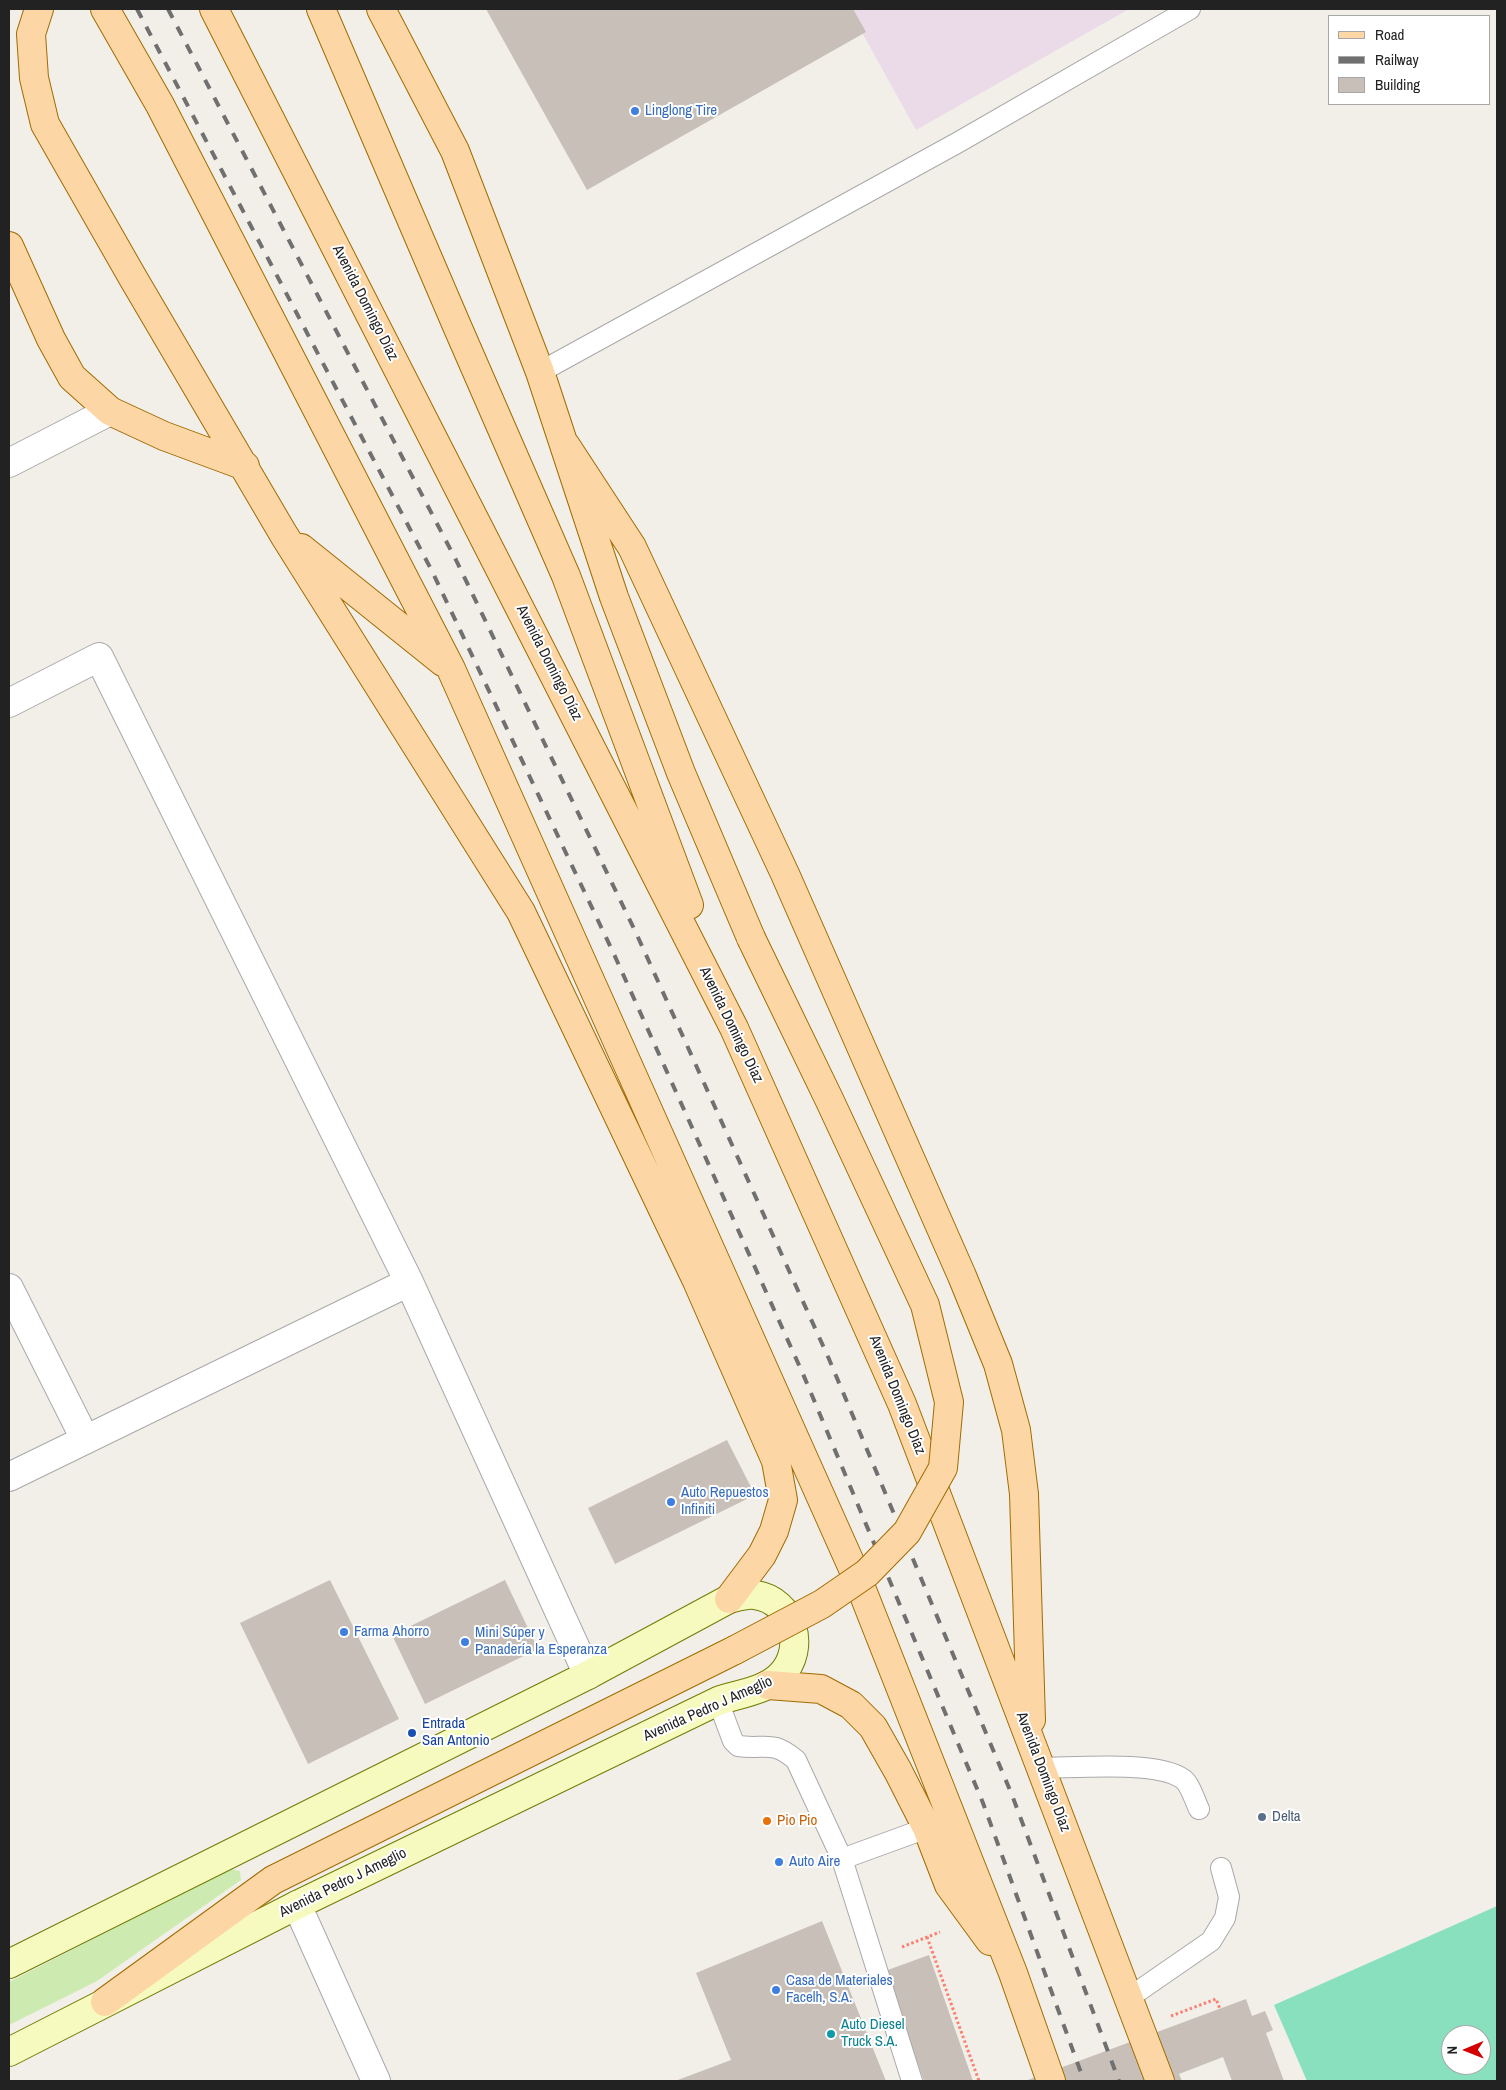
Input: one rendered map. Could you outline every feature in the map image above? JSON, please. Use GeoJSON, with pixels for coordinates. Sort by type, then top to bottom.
{"type":"FeatureCollection","features":[{"type":"Feature","properties":{"kind":"main road"},"geometry":{"type":"LineString","coordinates":[[39,9],[31,34],[34,78],[46,124],[132,278],[284,534],[521,912],[697,1281],[776,1461],[783,1500],[774,1531],[762,1555],[729,1599]]}},
{"type":"Feature","properties":{"kind":"main road"},"geometry":{"type":"LineString","coordinates":[[105,9],[160,105],[451,669],[850,1563],[1013,1973],[1051,2081]]}},
{"type":"Feature","properties":{"kind":"main road","name":"Avenida Domingo Díaz"},"geometry":{"type":"LineString","coordinates":[[214,9],[734,1028],[902,1404],[1130,1997],[1160,2081]]}},
{"type":"Feature","properties":{"kind":"main road"},"geometry":{"type":"LineString","coordinates":[[321,9],[381,146],[456,326],[566,576],[734,1028]]}},
{"type":"Feature","properties":{"kind":"main road"},"geometry":{"type":"LineString","coordinates":[[105,2002],[273,1880],[735,1650],[822,1604],[867,1573],[908,1532],[943,1468],[949,1402],[925,1305],[829,1098],[751,938],[681,773],[614,597],[566,446],[540,372],[455,151],[381,9]]}},
{"type":"Feature","properties":{"kind":"main road"},"geometry":{"type":"LineString","coordinates":[[9,246],[50,339],[72,377],[110,411],[164,436],[245,466]]}},
{"type":"Feature","properties":{"kind":"main road"},"geometry":{"type":"LineString","coordinates":[[566,446],[636,556],[785,874],[962,1276],[998,1364],[1016,1430],[1024,1494],[1032,1742]]}},
{"type":"Feature","properties":{"kind":"main road"},"geometry":{"type":"LineString","coordinates":[[284,534],[451,669]]}},
{"type":"Feature","properties":{"kind":"main road"},"geometry":{"type":"LineString","coordinates":[[768,1685],[820,1689],[851,1705],[873,1727],[898,1771],[926,1828],[949,1885],[1013,1973]]}},
{"type":"Feature","properties":{"kind":"street"},"geometry":{"type":"LineString","coordinates":[[9,463],[110,411]]}},
{"type":"Feature","properties":{"kind":"street"},"geometry":{"type":"LineString","coordinates":[[9,703],[99,657],[409,1282],[588,1675]]}},
{"type":"Feature","properties":{"kind":"street"},"geometry":{"type":"LineString","coordinates":[[9,1477],[409,1282]]}},
{"type":"Feature","properties":{"kind":"street"},"geometry":{"type":"LineString","coordinates":[[9,1288],[85,1439]]}},
{"type":"Feature","properties":{"kind":"street","name":"Avenida Pedro J Ameglio"},"geometry":{"type":"LineString","coordinates":[[9,1964],[588,1675],[729,1599],[755,1595],[768,1599],[780,1607],[788,1617],[794,1632],[795,1648],[790,1663],[781,1676],[768,1685],[718,1701],[298,1905],[9,2052]]}},
{"type":"Feature","properties":{"kind":"street"},"geometry":{"type":"LineString","coordinates":[[298,1905],[376,2081]]}},
{"type":"Feature","properties":{"kind":"lane"},"geometry":{"type":"LineString","coordinates":[[540,372],[957,143],[1190,9]]}},
{"type":"Feature","properties":{"kind":"lane"},"geometry":{"type":"LineString","coordinates":[[718,1701],[733,1741],[738,1746],[771,1745],[785,1751],[796,1760],[842,1859],[912,2081]]}},
{"type":"Feature","properties":{"kind":"lane"},"geometry":{"type":"LineString","coordinates":[[1041,1768],[1141,1768],[1166,1770],[1184,1779],[1199,1809]]}},
{"type":"Feature","properties":{"kind":"lane"},"geometry":{"type":"LineString","coordinates":[[842,1859],[926,1828]]}},
{"type":"Feature","properties":{"kind":"lane"},"geometry":{"type":"LineString","coordinates":[[1130,1997],[1211,1941],[1225,1918],[1229,1897],[1221,1868]]}},
{"type":"Feature","properties":{"kind":"path"},"geometry":{"type":"LineString","coordinates":[[898,1948],[974,1919]]}},
{"type":"Feature","properties":{"kind":"path"},"geometry":{"type":"LineString","coordinates":[[927,1937],[979,2081]]}},
{"type":"Feature","properties":{"kind":"path"},"geometry":{"type":"LineString","coordinates":[[1140,2027],[1216,1999],[1220,2009]]}},
{"type":"Feature","properties":{"kind":"shaded area"},"geometry":{"type":"Polygon","coordinates":[[[849,9],[1129,9],[916,130],[849,9]]]}},
{"type":"Feature","properties":{"kind":"green space"},"geometry":{"type":"Polygon","coordinates":[[[230,1869],[240,1871],[241,1880],[97,1981],[9,2025],[9,1982],[230,1869]]]}},
{"type":"Feature","properties":{"kind":"green space"},"geometry":{"type":"Polygon","coordinates":[[[1497,1906],[1497,2081],[1307,2081],[1274,2005],[1497,1906]]]}},
{"type":"Feature","properties":{"kind":"building","name":"Linglong Tire"},"geometry":{"type":"Polygon","coordinates":[[[486,9],[853,9],[866,32],[587,190],[486,9]]]}},
{"type":"Feature","properties":{"kind":"building","name":"Auto Repuestos Infiniti"},"geometry":{"type":"Polygon","coordinates":[[[727,1440],[755,1495],[615,1564],[588,1508],[727,1440]]]}},
{"type":"Feature","properties":{"kind":"building"},"geometry":{"type":"Polygon","coordinates":[[[330,1580],[399,1719],[308,1764],[240,1623],[330,1580]]]}},
{"type":"Feature","properties":{"kind":"building","name":"Mini Súper y Panadería la Esperanza"},"geometry":{"type":"Polygon","coordinates":[[[505,1580],[538,1649],[425,1704],[392,1635],[505,1580]]]}},
{"type":"Feature","properties":{"kind":"building","name":"Casa de Materiales Facelh, S.A."},"geometry":{"type":"Polygon","coordinates":[[[822,1921],[886,2081],[675,2081],[731,2060],[696,1973],[822,1921]]]}},
{"type":"Feature","properties":{"kind":"building"},"geometry":{"type":"Polygon","coordinates":[[[929,1955],[973,2081],[924,2081],[885,1971],[929,1955]]]}},
{"type":"Feature","properties":{"kind":"building"},"geometry":{"type":"Polygon","coordinates":[[[1246,1999],[1252,2016],[1265,2011],[1273,2030],[1266,2033],[1284,2081],[1232,2081],[1223,2057],[1179,2074],[1182,2081],[1025,2081],[1246,1999]]]}},
{"type":"Feature","properties":{"kind":"railway"},"geometry":{"type":"LineString","coordinates":[[137,9],[432,571],[613,952],[803,1374],[983,1803],[1084,2081]]}},
{"type":"Feature","properties":{"kind":"railway"},"geometry":{"type":"LineString","coordinates":[[168,9],[456,560],[637,935],[829,1359],[1012,1795],[1119,2081]]}},
{"type":"Feature","properties":{"kind":"place","name":"Linglong Tire"},"geometry":{"type":"Point","coordinates":[635,111]}},
{"type":"Feature","properties":{"kind":"place","name":"Auto Repuestos Infiniti"},"geometry":{"type":"Point","coordinates":[671,1502]}},
{"type":"Feature","properties":{"kind":"place","name":"Farma Ahorro"},"geometry":{"type":"Point","coordinates":[344,1632]}},
{"type":"Feature","properties":{"kind":"place","name":"Mini Súper y Panadería la Esperanza"},"geometry":{"type":"Point","coordinates":[465,1642]}},
{"type":"Feature","properties":{"kind":"place","name":"Entrada San Antonio"},"geometry":{"type":"Point","coordinates":[412,1733]}},
{"type":"Feature","properties":{"kind":"place","name":"Delta"},"geometry":{"type":"Point","coordinates":[1262,1817]}},
{"type":"Feature","properties":{"kind":"place","name":"Pio Pio"},"geometry":{"type":"Point","coordinates":[767,1821]}},
{"type":"Feature","properties":{"kind":"place","name":"Auto Aire"},"geometry":{"type":"Point","coordinates":[779,1862]}},
{"type":"Feature","properties":{"kind":"place","name":"Casa de Materiales Facelh, S.A."},"geometry":{"type":"Point","coordinates":[776,1990]}},
{"type":"Feature","properties":{"kind":"place","name":"Auto Diesel Truck S.A."},"geometry":{"type":"Point","coordinates":[831,2034]}}]}
